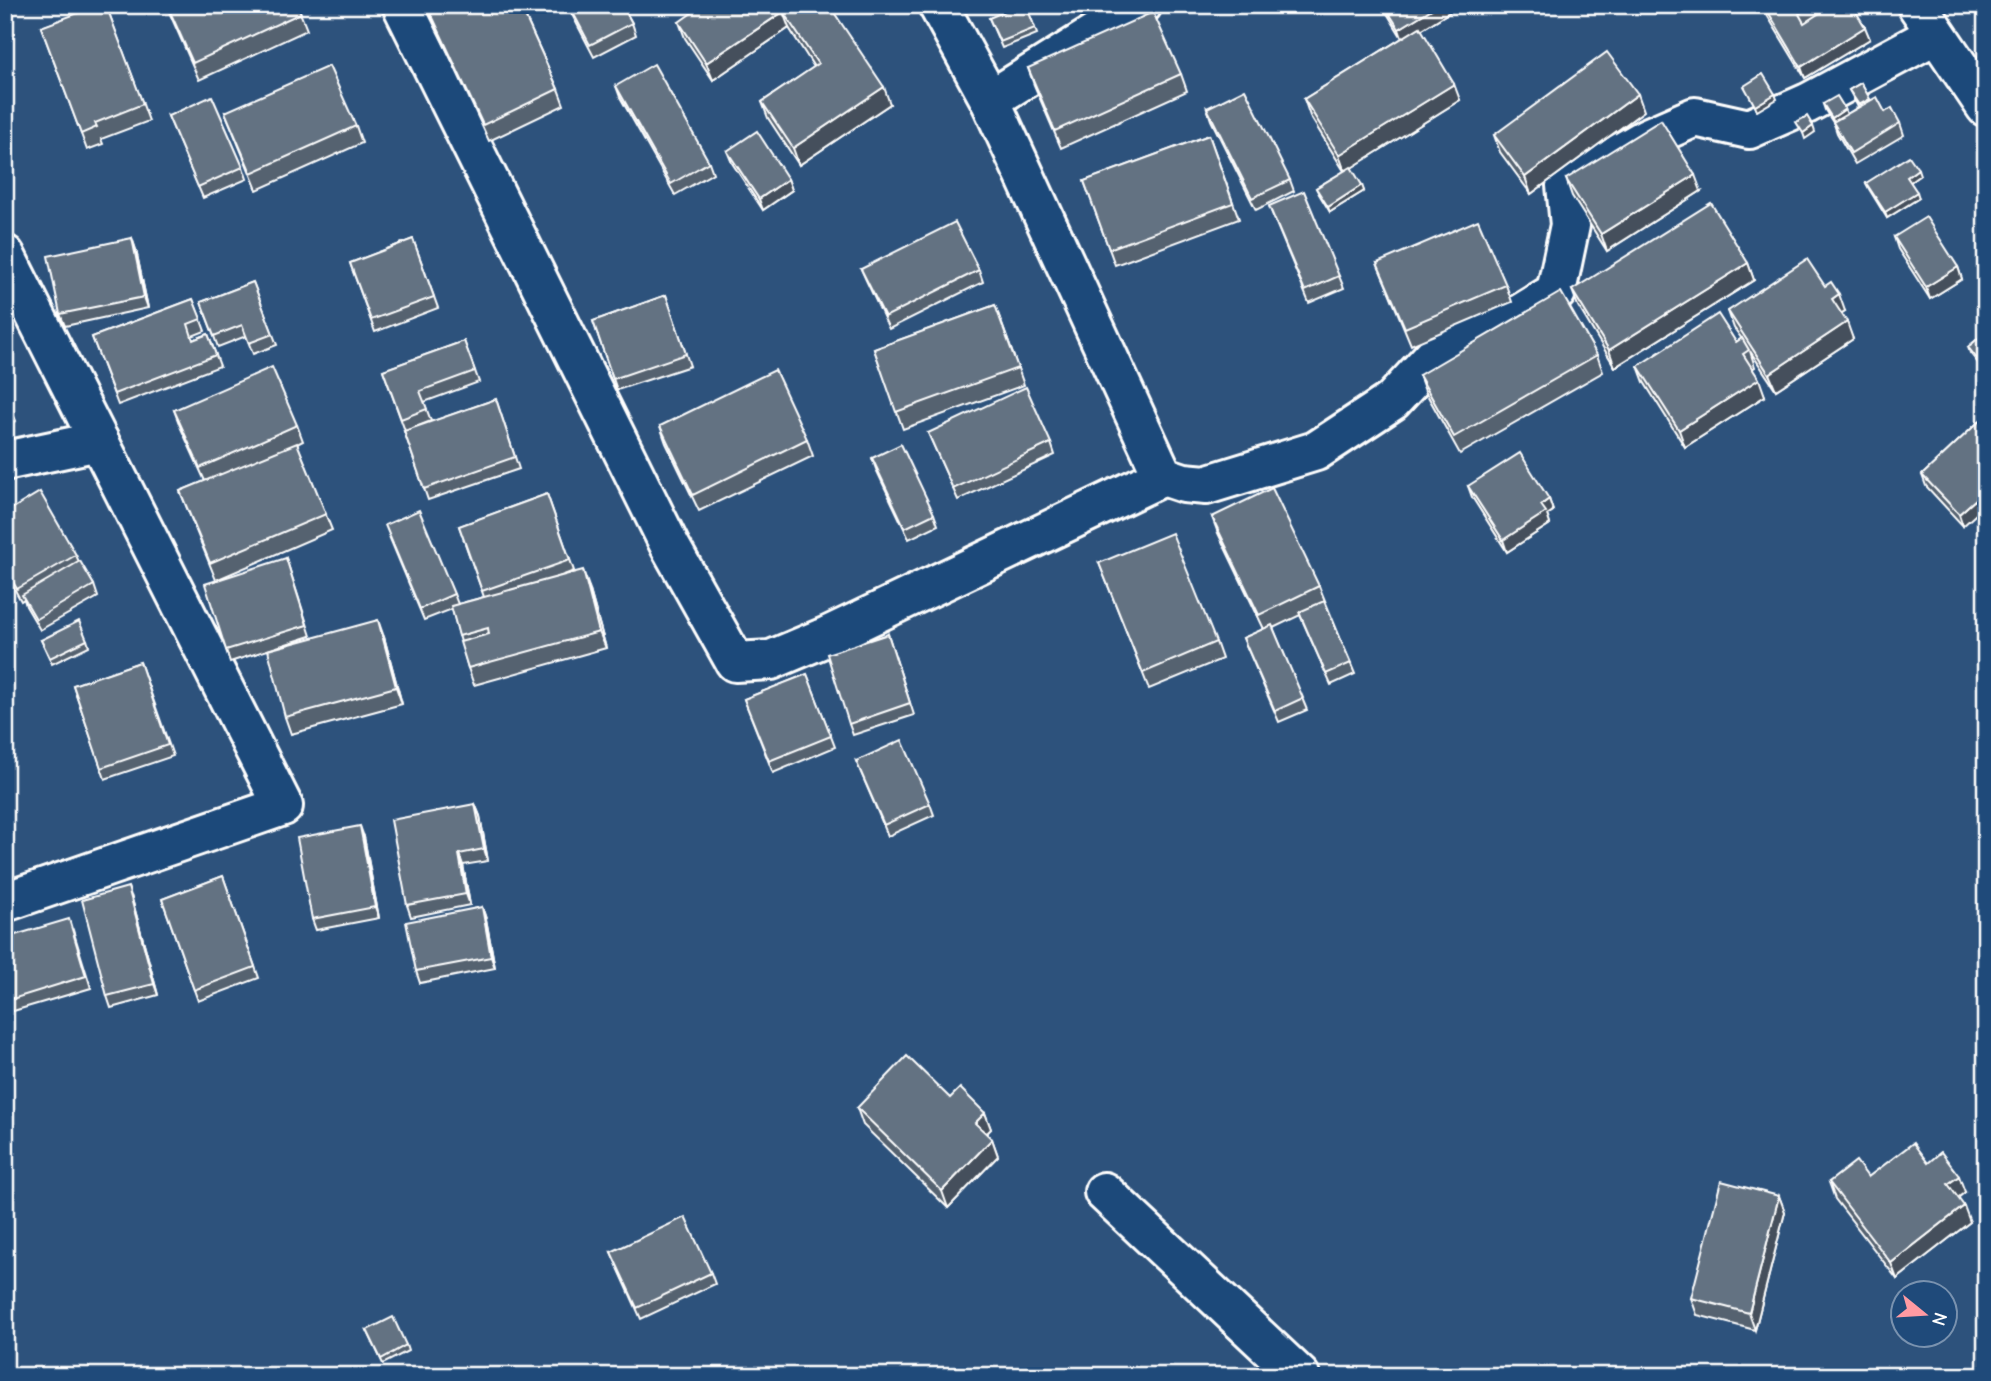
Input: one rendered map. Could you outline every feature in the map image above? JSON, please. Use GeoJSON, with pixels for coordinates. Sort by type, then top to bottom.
{"type":"FeatureCollection","features":[{"type":"Feature","properties":{"kind":"street"},"geometry":{"type":"LineString","coordinates":[[402,5],[670,546],[736,662],[771,660],[828,636],[1163,476],[1184,483],[1206,485],[1316,450],[1392,401],[1440,349],[1509,321],[1556,292],[1570,225],[1566,185],[1647,138],[1695,117],[1749,129],[1808,103],[1926,20],[1986,107]]}},
{"type":"Feature","properties":{"kind":"street"},"geometry":{"type":"LineString","coordinates":[[938,5],[990,100],[1163,476]]}},
{"type":"Feature","properties":{"kind":"street"},"geometry":{"type":"LineString","coordinates":[[990,100],[1142,5]]}},
{"type":"Feature","properties":{"kind":"street"},"geometry":{"type":"LineString","coordinates":[[5,255],[283,806],[5,902]]}},
{"type":"Feature","properties":{"kind":"street"},"geometry":{"type":"LineString","coordinates":[[5,461],[99,441]]}},
{"type":"Feature","properties":{"kind":"street"},"geometry":{"type":"LineString","coordinates":[[1104,1192],[1300,1376]]}},
{"type":"Feature","properties":{"kind":"building"},"geometry":{"type":"Polygon","coordinates":[[[99,5],[106,5],[143,104],[95,123],[97,127],[81,134],[41,27],[99,5]]]}},
{"type":"Feature","properties":{"kind":"building"},"geometry":{"type":"Polygon","coordinates":[[[167,5],[297,5],[301,13],[193,63],[167,5]]]}},
{"type":"Feature","properties":{"kind":"building"},"geometry":{"type":"Polygon","coordinates":[[[427,5],[520,5],[558,89],[483,125],[427,5]]]}},
{"type":"Feature","properties":{"kind":"building"},"geometry":{"type":"Polygon","coordinates":[[[569,5],[622,5],[632,23],[590,45],[569,5]]]}},
{"type":"Feature","properties":{"kind":"building"},"geometry":{"type":"Polygon","coordinates":[[[703,5],[829,5],[884,87],[793,148],[762,102],[818,64],[783,12],[706,63],[679,22],[703,5]]]}},
{"type":"Feature","properties":{"kind":"building"},"geometry":{"type":"Polygon","coordinates":[[[1019,5],[1026,5],[1035,28],[1000,42],[989,18],[1019,5]]]}},
{"type":"Feature","properties":{"kind":"building"},"geometry":{"type":"Polygon","coordinates":[[[1384,5],[1438,5],[1399,29],[1384,5]]]}},
{"type":"Feature","properties":{"kind":"building"},"geometry":{"type":"Polygon","coordinates":[[[1764,5],[1814,5],[1799,14],[1804,23],[1832,5],[1852,5],[1865,27],[1801,67],[1764,5]]]}},
{"type":"Feature","properties":{"kind":"building"},"geometry":{"type":"Polygon","coordinates":[[[1153,12],[1181,74],[1055,131],[1028,68],[1153,12]]]}},
{"type":"Feature","properties":{"kind":"building"},"geometry":{"type":"Polygon","coordinates":[[[1420,27],[1454,84],[1339,155],[1304,99],[1420,27]]]}},
{"type":"Feature","properties":{"kind":"building"},"geometry":{"type":"Polygon","coordinates":[[[1607,52],[1638,94],[1525,177],[1494,135],[1607,52]]]}},
{"type":"Feature","properties":{"kind":"building"},"geometry":{"type":"Polygon","coordinates":[[[654,64],[709,162],[671,184],[616,86],[654,64]]]}},
{"type":"Feature","properties":{"kind":"building"},"geometry":{"type":"Polygon","coordinates":[[[329,66],[356,126],[251,173],[225,112],[329,66]]]}},
{"type":"Feature","properties":{"kind":"building"},"geometry":{"type":"Polygon","coordinates":[[[1763,74],[1775,94],[1755,106],[1744,86],[1763,74]]]}},
{"type":"Feature","properties":{"kind":"building"},"geometry":{"type":"Polygon","coordinates":[[[1861,83],[1870,99],[1859,105],[1849,90],[1861,83]]]}},
{"type":"Feature","properties":{"kind":"building"},"geometry":{"type":"Polygon","coordinates":[[[1245,89],[1290,180],[1252,198],[1207,108],[1245,89]]]}},
{"type":"Feature","properties":{"kind":"building"},"geometry":{"type":"Polygon","coordinates":[[[212,96],[243,167],[198,187],[168,116],[212,96]]]}},
{"type":"Feature","properties":{"kind":"building"},"geometry":{"type":"Polygon","coordinates":[[[1837,96],[1845,109],[1832,118],[1823,104],[1837,96]]]}},
{"type":"Feature","properties":{"kind":"building"},"geometry":{"type":"Polygon","coordinates":[[[1877,97],[1885,112],[1892,108],[1900,123],[1851,153],[1833,122],[1877,97]]]}},
{"type":"Feature","properties":{"kind":"building"},"geometry":{"type":"Polygon","coordinates":[[[1807,116],[1813,126],[1803,133],[1796,122],[1807,116]]]}},
{"type":"Feature","properties":{"kind":"building"},"geometry":{"type":"Polygon","coordinates":[[[1661,120],[1695,175],[1601,234],[1566,179],[1661,120]]]}},
{"type":"Feature","properties":{"kind":"building"},"geometry":{"type":"Polygon","coordinates":[[[757,131],[788,179],[759,199],[727,151],[757,131]]]}},
{"type":"Feature","properties":{"kind":"building"},"geometry":{"type":"Polygon","coordinates":[[[1209,135],[1233,203],[1109,249],[1084,181],[1209,135]]]}},
{"type":"Feature","properties":{"kind":"building"},"geometry":{"type":"Polygon","coordinates":[[[1909,156],[1918,169],[1907,177],[1917,192],[1885,212],[1866,183],[1909,156]]]}},
{"type":"Feature","properties":{"kind":"building"},"geometry":{"type":"Polygon","coordinates":[[[1351,167],[1362,185],[1328,207],[1316,188],[1351,167]]]}},
{"type":"Feature","properties":{"kind":"building"},"geometry":{"type":"Polygon","coordinates":[[[1304,191],[1339,276],[1305,291],[1269,206],[1304,191]]]}},
{"type":"Feature","properties":{"kind":"building"},"geometry":{"type":"Polygon","coordinates":[[[1711,203],[1748,263],[1609,350],[1572,290],[1711,203]]]}},
{"type":"Feature","properties":{"kind":"building"},"geometry":{"type":"Polygon","coordinates":[[[1926,217],[1958,267],[1926,287],[1894,237],[1926,217]]]}},
{"type":"Feature","properties":{"kind":"building"},"geometry":{"type":"Polygon","coordinates":[[[1478,220],[1506,285],[1405,328],[1377,263],[1478,220]]]}},
{"type":"Feature","properties":{"kind":"building"},"geometry":{"type":"Polygon","coordinates":[[[955,222],[979,270],[885,317],[861,269],[955,222]]]}},
{"type":"Feature","properties":{"kind":"building"},"geometry":{"type":"Polygon","coordinates":[[[132,238],[144,297],[60,314],[48,256],[132,238]]]}},
{"type":"Feature","properties":{"kind":"building"},"geometry":{"type":"Polygon","coordinates":[[[413,239],[434,297],[371,320],[350,263],[413,239]]]}},
{"type":"Feature","properties":{"kind":"building"},"geometry":{"type":"Polygon","coordinates":[[[1807,259],[1825,286],[1831,282],[1839,294],[1832,299],[1847,322],[1769,374],[1728,311],[1807,259]]]}},
{"type":"Feature","properties":{"kind":"building"},"geometry":{"type":"Polygon","coordinates":[[[253,282],[273,334],[249,343],[242,325],[214,336],[201,302],[253,282]]]}},
{"type":"Feature","properties":{"kind":"building"},"geometry":{"type":"Polygon","coordinates":[[[1561,292],[1597,355],[1454,437],[1419,375],[1561,292]]]}},
{"type":"Feature","properties":{"kind":"building"},"geometry":{"type":"Polygon","coordinates":[[[666,295],[686,354],[613,379],[593,321],[666,295]]]}},
{"type":"Feature","properties":{"kind":"building"},"geometry":{"type":"Polygon","coordinates":[[[193,299],[201,319],[188,324],[193,340],[208,334],[216,355],[114,394],[92,337],[193,299]]]}},
{"type":"Feature","properties":{"kind":"building"},"geometry":{"type":"Polygon","coordinates":[[[995,305],[1018,368],[896,412],[874,349],[995,305]]]}},
{"type":"Feature","properties":{"kind":"building"},"geometry":{"type":"Polygon","coordinates":[[[1718,314],[1736,342],[1742,338],[1749,350],[1743,354],[1759,379],[1679,430],[1638,366],[1718,314]]]}},
{"type":"Feature","properties":{"kind":"building"},"geometry":{"type":"Polygon","coordinates":[[[1986,332],[1986,368],[1985,369],[1968,347],[1986,332]]]}},
{"type":"Feature","properties":{"kind":"building"},"geometry":{"type":"Polygon","coordinates":[[[464,341],[475,371],[420,391],[427,409],[401,419],[383,370],[464,341]]]}},
{"type":"Feature","properties":{"kind":"building"},"geometry":{"type":"Polygon","coordinates":[[[272,367],[297,425],[200,468],[174,410],[272,367]]]}},
{"type":"Feature","properties":{"kind":"building"},"geometry":{"type":"Polygon","coordinates":[[[775,370],[807,439],[693,495],[660,426],[775,370]]]}},
{"type":"Feature","properties":{"kind":"building"},"geometry":{"type":"Polygon","coordinates":[[[1026,387],[1051,443],[953,489],[928,433],[1026,387]]]}},
{"type":"Feature","properties":{"kind":"building"},"geometry":{"type":"Polygon","coordinates":[[[5,393],[12,410],[5,412],[5,393]]]}},
{"type":"Feature","properties":{"kind":"building"},"geometry":{"type":"Polygon","coordinates":[[[496,399],[515,457],[424,489],[404,431],[496,399]]]}},
{"type":"Feature","properties":{"kind":"building"},"geometry":{"type":"Polygon","coordinates":[[[1986,415],[1986,490],[1959,514],[1922,475],[1986,415]]]}},
{"type":"Feature","properties":{"kind":"building"},"geometry":{"type":"Polygon","coordinates":[[[297,443],[326,514],[210,563],[180,491],[297,443]]]}},
{"type":"Feature","properties":{"kind":"building"},"geometry":{"type":"Polygon","coordinates":[[[901,444],[934,514],[905,528],[872,458],[901,444]]]}},
{"type":"Feature","properties":{"kind":"building"},"geometry":{"type":"Polygon","coordinates":[[[1520,453],[1549,499],[1541,505],[1546,512],[1503,540],[1468,486],[1520,453]]]}},
{"type":"Feature","properties":{"kind":"building"},"geometry":{"type":"Polygon","coordinates":[[[1272,488],[1319,586],[1259,615],[1212,517],[1272,488]]]}},
{"type":"Feature","properties":{"kind":"building"},"geometry":{"type":"Polygon","coordinates":[[[40,492],[76,555],[17,589],[5,568],[5,513],[40,492]]]}},
{"type":"Feature","properties":{"kind":"building"},"geometry":{"type":"Polygon","coordinates":[[[547,494],[570,560],[482,591],[459,526],[547,494]]]}},
{"type":"Feature","properties":{"kind":"building"},"geometry":{"type":"Polygon","coordinates":[[[419,510],[454,594],[420,609],[385,525],[419,510]]]}},
{"type":"Feature","properties":{"kind":"building"},"geometry":{"type":"Polygon","coordinates":[[[1172,533],[1216,642],[1143,673],[1099,563],[1172,533]]]}},
{"type":"Feature","properties":{"kind":"building"},"geometry":{"type":"Polygon","coordinates":[[[286,558],[307,625],[226,650],[205,584],[286,558]]]}},
{"type":"Feature","properties":{"kind":"building"},"geometry":{"type":"Polygon","coordinates":[[[80,561],[94,585],[36,619],[22,595],[80,561]]]}},
{"type":"Feature","properties":{"kind":"building"},"geometry":{"type":"Polygon","coordinates":[[[583,570],[599,632],[468,668],[460,642],[489,634],[488,628],[459,636],[451,606],[583,570]]]}},
{"type":"Feature","properties":{"kind":"building"},"geometry":{"type":"Polygon","coordinates":[[[1324,601],[1351,663],[1326,674],[1299,612],[1324,601]]]}},
{"type":"Feature","properties":{"kind":"building"},"geometry":{"type":"Polygon","coordinates":[[[378,620],[396,687],[285,717],[268,650],[378,620]]]}},
{"type":"Feature","properties":{"kind":"building"},"geometry":{"type":"Polygon","coordinates":[[[79,621],[87,640],[50,658],[41,640],[79,621]]]}},
{"type":"Feature","properties":{"kind":"building"},"geometry":{"type":"Polygon","coordinates":[[[1272,625],[1303,698],[1275,711],[1243,638],[1272,625]]]}},
{"type":"Feature","properties":{"kind":"building"},"geometry":{"type":"Polygon","coordinates":[[[888,634],[910,703],[849,724],[827,654],[888,634]]]}},
{"type":"Feature","properties":{"kind":"building"},"geometry":{"type":"Polygon","coordinates":[[[140,662],[168,745],[101,768],[73,685],[140,662]]]}},
{"type":"Feature","properties":{"kind":"building"},"geometry":{"type":"Polygon","coordinates":[[[807,674],[831,736],[769,761],[744,699],[807,674]]]}},
{"type":"Feature","properties":{"kind":"building"},"geometry":{"type":"Polygon","coordinates":[[[902,740],[930,804],[884,825],[856,761],[902,740]]]}},
{"type":"Feature","properties":{"kind":"building"},"geometry":{"type":"Polygon","coordinates":[[[475,804],[484,849],[459,854],[466,894],[407,905],[391,820],[475,804]]]}},
{"type":"Feature","properties":{"kind":"building"},"geometry":{"type":"Polygon","coordinates":[[[360,826],[375,907],[312,919],[297,838],[360,826]]]}},
{"type":"Feature","properties":{"kind":"building"},"geometry":{"type":"Polygon","coordinates":[[[223,876],[255,967],[194,990],[162,899],[223,876]]]}},
{"type":"Feature","properties":{"kind":"building"},"geometry":{"type":"Polygon","coordinates":[[[128,887],[154,984],[107,996],[82,900],[128,887]]]}},
{"type":"Feature","properties":{"kind":"building"},"geometry":{"type":"Polygon","coordinates":[[[482,907],[491,957],[416,971],[406,922],[482,907]]]}},
{"type":"Feature","properties":{"kind":"building"},"geometry":{"type":"Polygon","coordinates":[[[69,919],[86,976],[6,1001],[5,938],[69,919]]]}},
{"type":"Feature","properties":{"kind":"building"},"geometry":{"type":"Polygon","coordinates":[[[907,1056],[950,1098],[960,1088],[985,1113],[975,1123],[992,1139],[942,1191],[857,1108],[907,1056]]]}},
{"type":"Feature","properties":{"kind":"building"},"geometry":{"type":"Polygon","coordinates":[[[1913,1143],[1928,1163],[1941,1152],[1959,1176],[1948,1184],[1964,1206],[1891,1263],[1829,1182],[1856,1161],[1868,1177],[1913,1143]]]}},
{"type":"Feature","properties":{"kind":"building"},"geometry":{"type":"Polygon","coordinates":[[[1721,1181],[1779,1196],[1749,1313],[1691,1298],[1721,1181]]]}},
{"type":"Feature","properties":{"kind":"building"},"geometry":{"type":"Polygon","coordinates":[[[685,1217],[711,1273],[637,1308],[611,1252],[685,1217]]]}},
{"type":"Feature","properties":{"kind":"building"},"geometry":{"type":"Polygon","coordinates":[[[393,1317],[406,1345],[381,1359],[367,1330],[393,1317]]]}}]}
